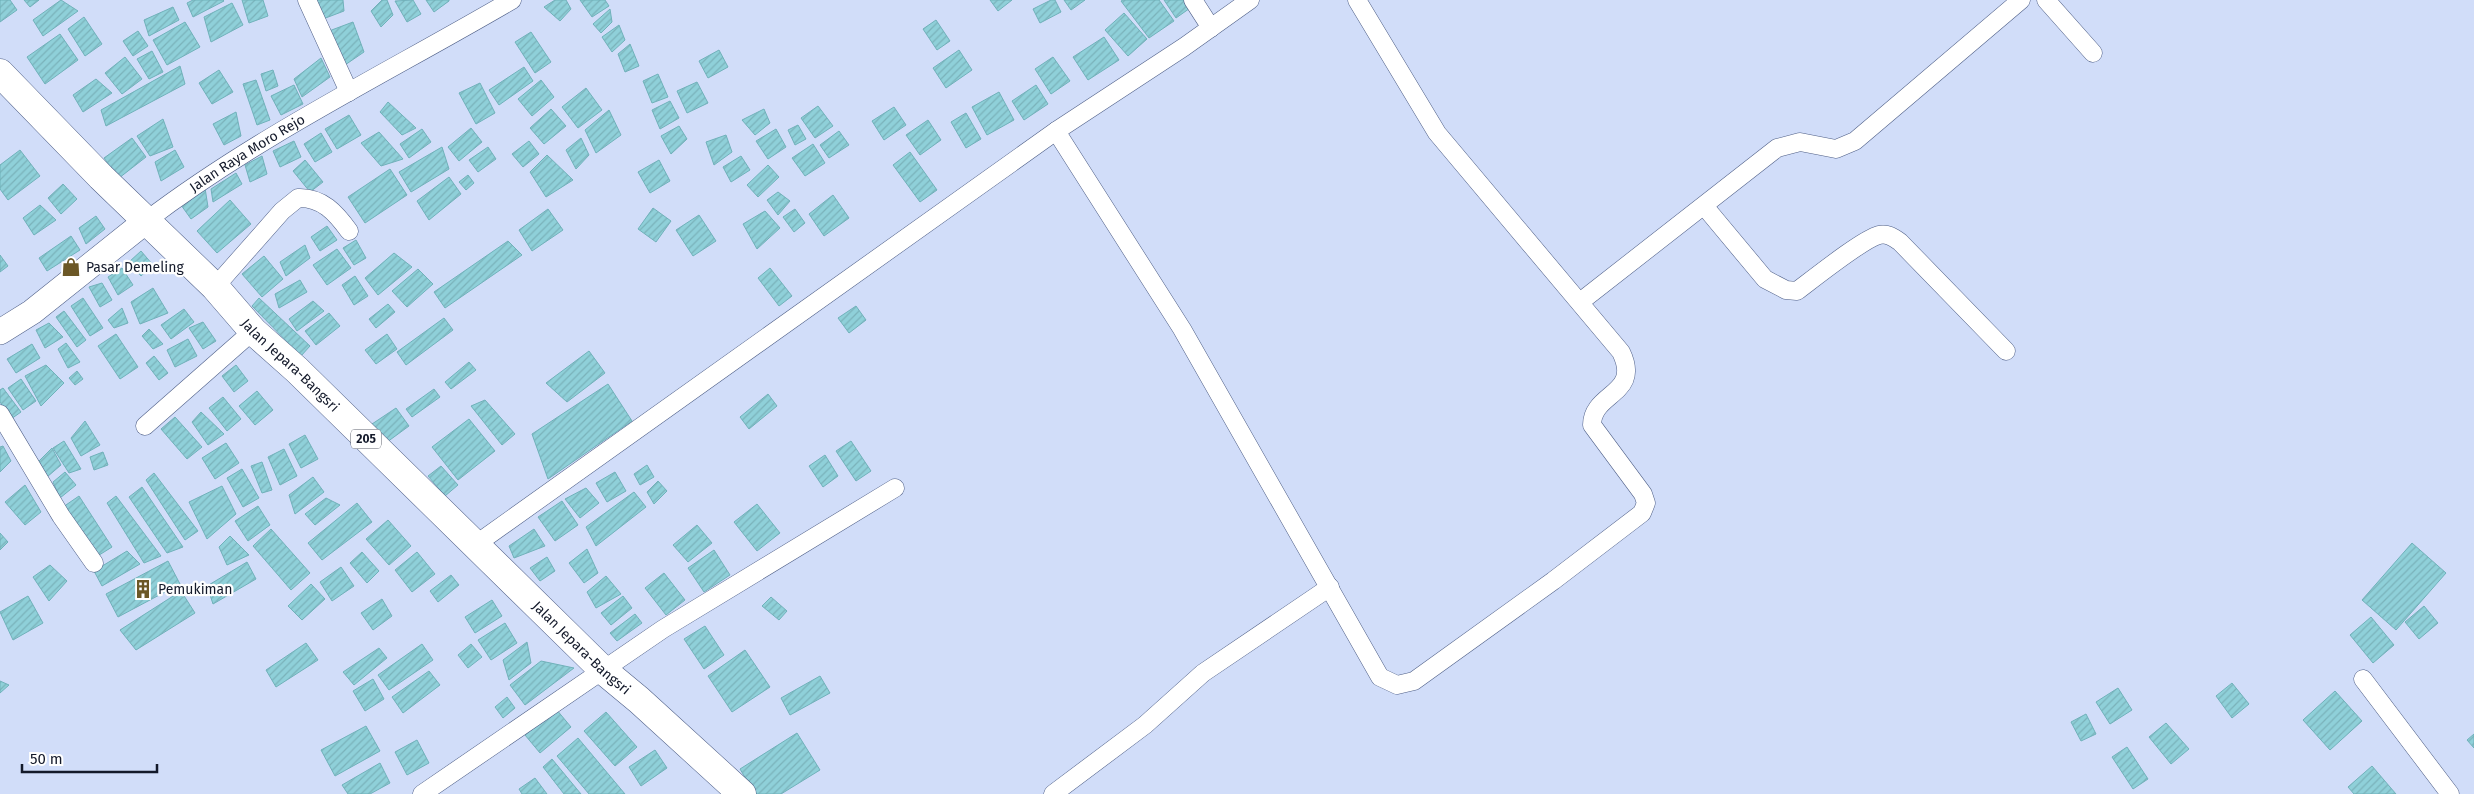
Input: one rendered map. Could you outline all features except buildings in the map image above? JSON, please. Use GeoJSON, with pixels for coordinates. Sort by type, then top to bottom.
{"type":"FeatureCollection","features":[{"type":"Feature","properties":{"kind":"main road","name":"Jalan Jepara-Bangsri"},"geometry":{"type":"LineString","coordinates":[[0,73],[214,287],[253,331],[297,370],[604,671],[639,700],[742,794]]}},
{"type":"Feature","properties":{"kind":"street"},"geometry":{"type":"LineString","coordinates":[[307,0],[349,92]]}},
{"type":"Feature","properties":{"kind":"street","name":"Jalan Raya Moro Rejo"},"geometry":{"type":"LineString","coordinates":[[0,332],[32,312],[184,192],[349,92],[512,0]]}},
{"type":"Feature","properties":{"kind":"street"},"geometry":{"type":"LineString","coordinates":[[1193,0],[1211,28]]}},
{"type":"Feature","properties":{"kind":"street"},"geometry":{"type":"LineString","coordinates":[[475,545],[1056,131],[1250,0]]}},
{"type":"Feature","properties":{"kind":"street"},"geometry":{"type":"LineString","coordinates":[[1056,131],[1182,329],[1380,677],[1397,685],[1414,681],[1553,581],[1642,512],[1646,502],[1643,494],[1592,426],[1598,409],[1620,388],[1625,380],[1627,364],[1621,352],[1438,133],[1357,0]]}},
{"type":"Feature","properties":{"kind":"street"},"geometry":{"type":"LineString","coordinates":[[1580,302],[1705,207],[1776,148],[1785,144],[1800,142],[1836,149],[1855,141],[2021,0]]}},
{"type":"Feature","properties":{"kind":"street"},"geometry":{"type":"LineString","coordinates":[[2046,0],[2094,53]]}},
{"type":"Feature","properties":{"kind":"street"},"geometry":{"type":"LineString","coordinates":[[214,287],[282,211],[298,198],[317,200],[325,205],[337,215],[349,231]]}},
{"type":"Feature","properties":{"kind":"street"},"geometry":{"type":"LineString","coordinates":[[1705,207],[1765,279],[1786,290],[1797,291],[1870,238],[1886,234],[1892,236],[2006,351]]}},
{"type":"Feature","properties":{"kind":"street"},"geometry":{"type":"LineString","coordinates":[[145,426],[253,331]]}},
{"type":"Feature","properties":{"kind":"street"},"geometry":{"type":"LineString","coordinates":[[0,414],[61,516],[94,563]]}},
{"type":"Feature","properties":{"kind":"street"},"geometry":{"type":"LineString","coordinates":[[422,794],[663,629],[895,488]]}},
{"type":"Feature","properties":{"kind":"street"},"geometry":{"type":"LineString","coordinates":[[1054,794],[1145,725],[1203,672],[1330,587]]}},
{"type":"Feature","properties":{"kind":"street"},"geometry":{"type":"LineString","coordinates":[[2363,679],[2450,794]]}},
{"type":"Feature","properties":{"kind":"place","name":"Pasar Demeling"},"geometry":{"type":"Point","coordinates":[71,267]}},
{"type":"Feature","properties":{"kind":"place","name":"Pemukiman"},"geometry":{"type":"Point","coordinates":[143,589]}}]}
